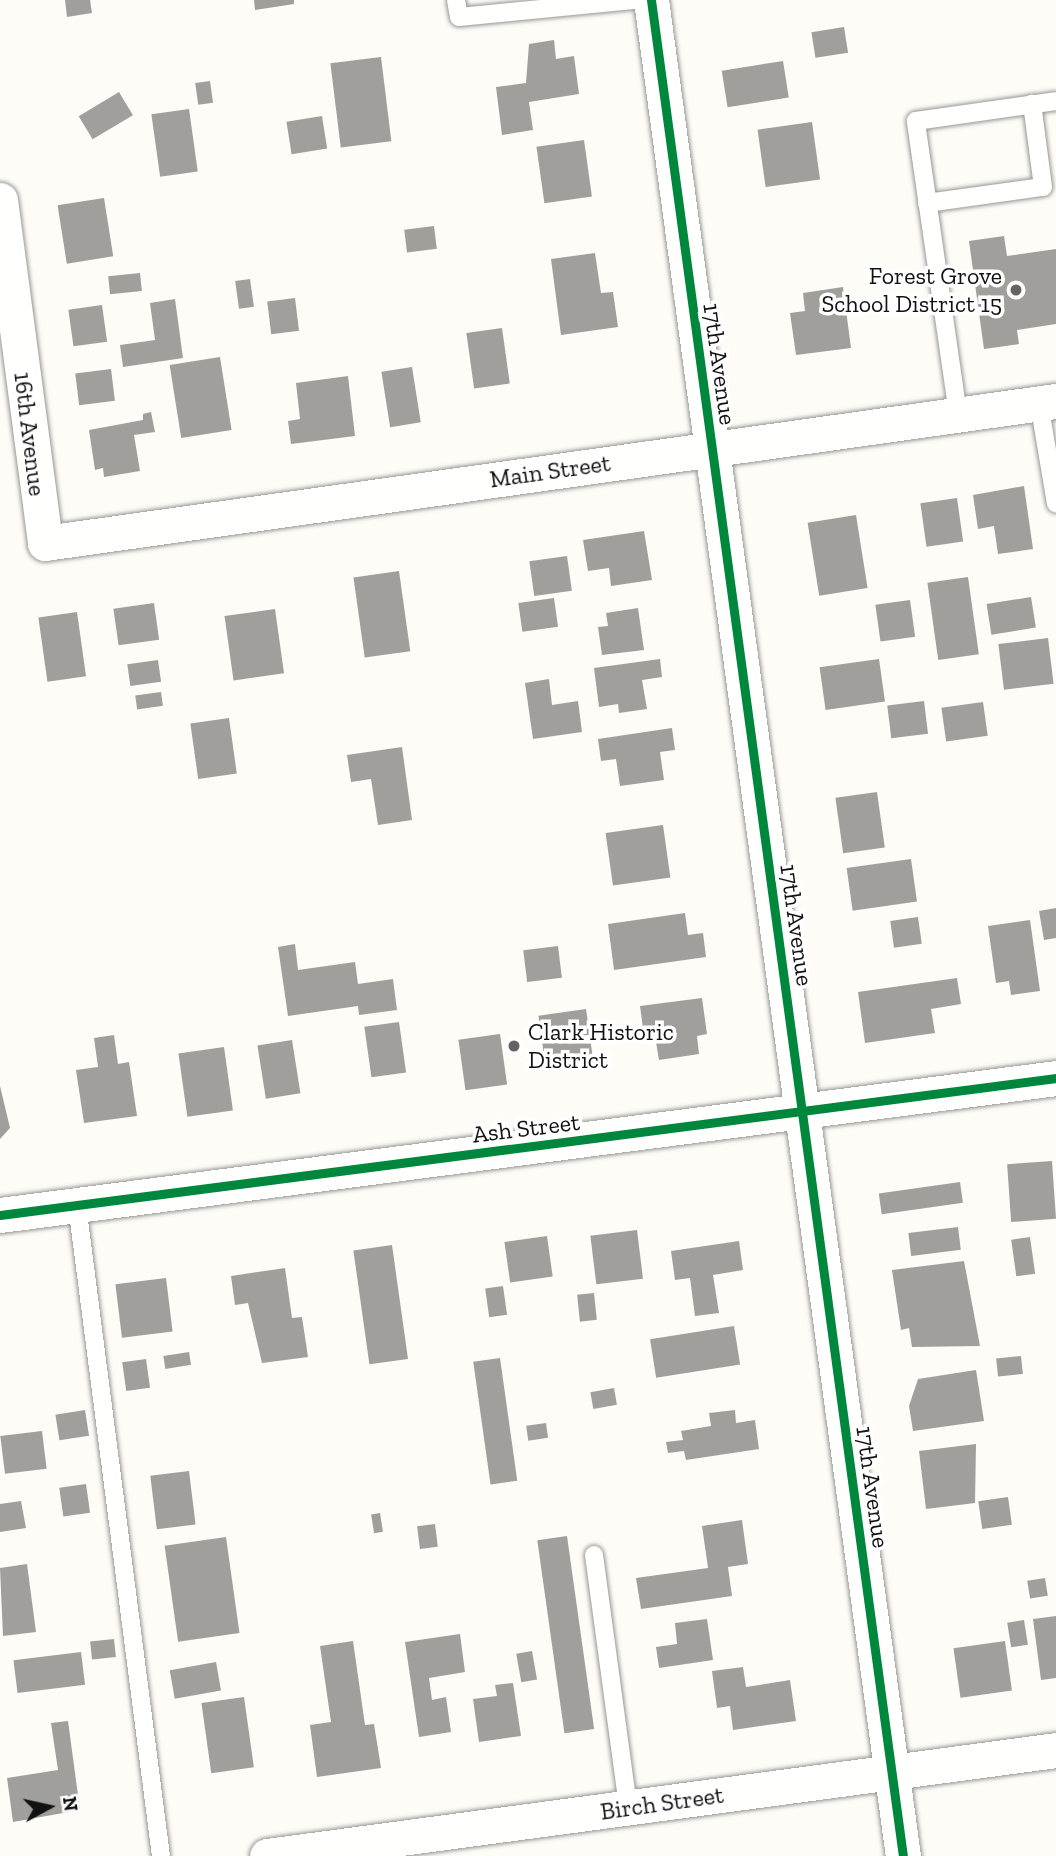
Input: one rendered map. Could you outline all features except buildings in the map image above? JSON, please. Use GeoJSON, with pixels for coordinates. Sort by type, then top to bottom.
{"type":"FeatureCollection","features":[{"type":"Feature","properties":{"kind":"street","name":"17th Avenue"},"geometry":{"type":"LineString","coordinates":[[652,0],[903,1856]]}},
{"type":"Feature","properties":{"kind":"street","name":"16th Avenue"},"geometry":{"type":"LineString","coordinates":[[0,200],[45,543]]}},
{"type":"Feature","properties":{"kind":"street","name":"Main Street"},"geometry":{"type":"LineString","coordinates":[[45,543],[1047,402]]}},
{"type":"Feature","properties":{"kind":"street","name":"Ash Street"},"geometry":{"type":"LineString","coordinates":[[0,1215],[1056,1078]]}},
{"type":"Feature","properties":{"kind":"street","name":"Birch Street"},"geometry":{"type":"LineString","coordinates":[[267,1856],[1056,1750]]}},
{"type":"Feature","properties":{"kind":"lane"},"geometry":{"type":"LineString","coordinates":[[456,0],[459,17],[633,0]]}},
{"type":"Feature","properties":{"kind":"lane"},"geometry":{"type":"LineString","coordinates":[[958,414],[916,121],[1056,100]]}},
{"type":"Feature","properties":{"kind":"lane"},"geometry":{"type":"LineString","coordinates":[[927,202],[1044,187],[1032,104]]}},
{"type":"Feature","properties":{"kind":"lane"},"geometry":{"type":"LineString","coordinates":[[1047,402],[1056,505]]}},
{"type":"Feature","properties":{"kind":"lane"},"geometry":{"type":"LineString","coordinates":[[77,1205],[161,1856]]}},
{"type":"Feature","properties":{"kind":"lane"},"geometry":{"type":"LineString","coordinates":[[594,1555],[628,1807]]}},
{"type":"Feature","properties":{"kind":"cycle path"},"geometry":{"type":"LineString","coordinates":[[651,0],[903,1856]]}},
{"type":"Feature","properties":{"kind":"cycle path"},"geometry":{"type":"LineString","coordinates":[[0,1215],[1056,1078]]}},
{"type":"Feature","properties":{"kind":"place","name":"Forest Grove School District 15"},"geometry":{"type":"Point","coordinates":[1016,290]}},
{"type":"Feature","properties":{"kind":"place","name":"Clark Historic District"},"geometry":{"type":"Point","coordinates":[514,1046]}}]}
